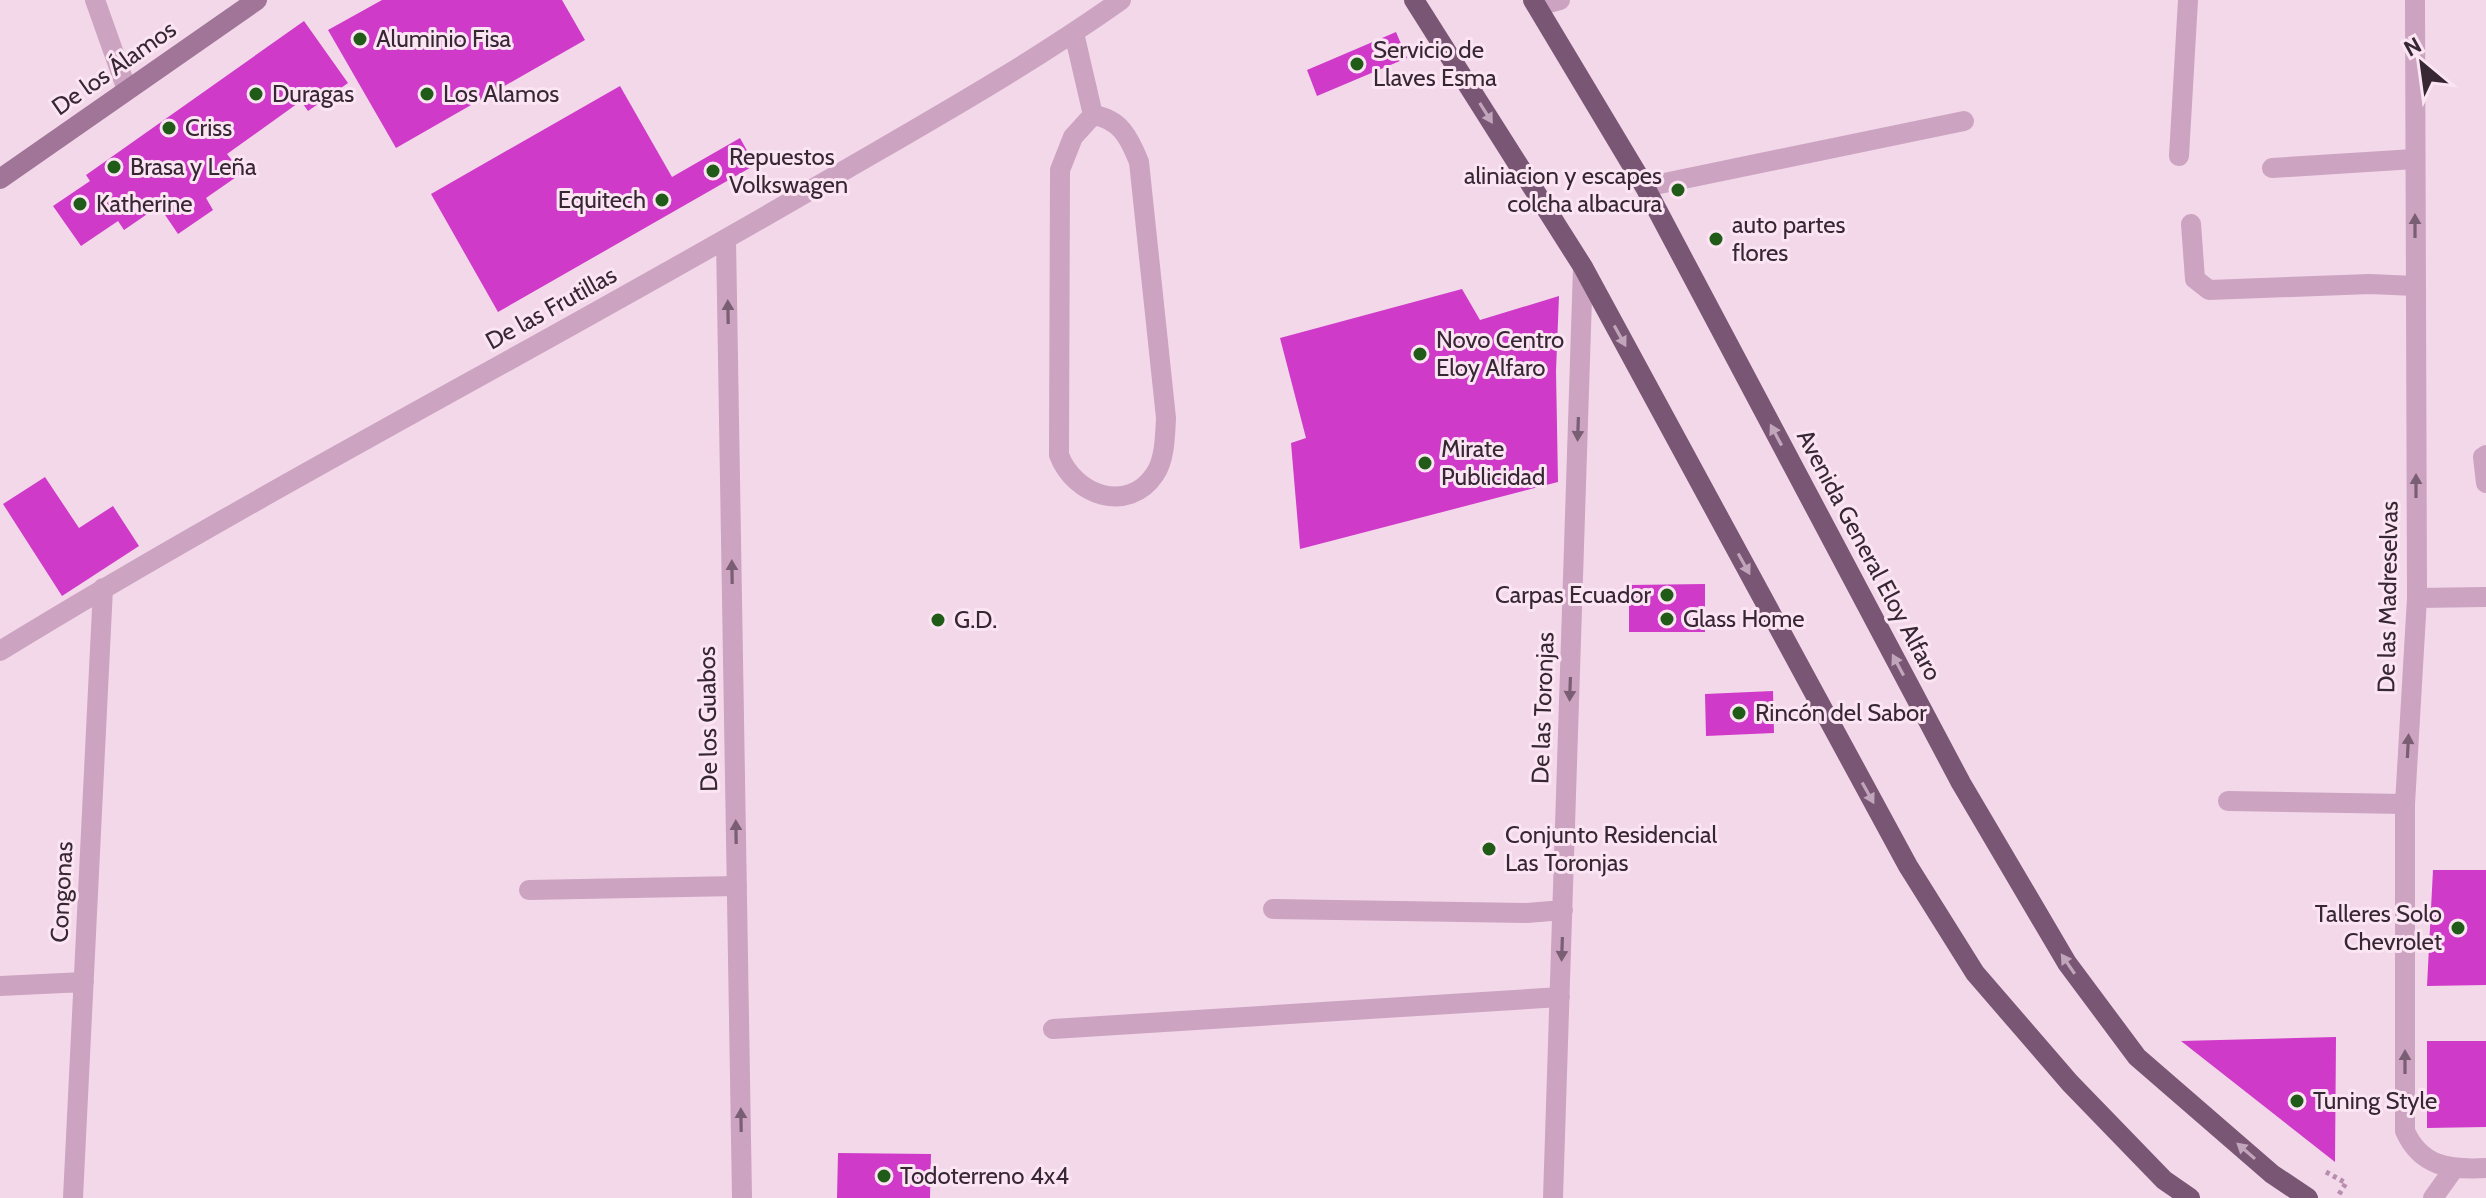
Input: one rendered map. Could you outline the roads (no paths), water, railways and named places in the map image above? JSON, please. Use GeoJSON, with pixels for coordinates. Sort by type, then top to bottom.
{"type":"FeatureCollection","features":[{"type":"Feature","properties":{"kind":"main road"},"geometry":{"type":"LineString","coordinates":[[1421,2],[1583,267],[1908,866],[1975,973],[2070,1083],[2164,1180],[2190,1198]]}},
{"type":"Feature","properties":{"kind":"main road","name":"Avenida General Eloy Alfaro"},"geometry":{"type":"LineString","coordinates":[[1535,3],[1645,187],[1961,783],[2067,963],[2137,1057],[2272,1174],[2308,1198]]}},
{"type":"Feature","properties":{"kind":"street"},"geometry":{"type":"LineString","coordinates":[[95,0],[127,90]]}},
{"type":"Feature","properties":{"kind":"street","name":"De los Álamos"},"geometry":{"type":"LineString","coordinates":[[0,179],[257,0]]}},
{"type":"Feature","properties":{"kind":"street","name":"De las Frutillas"},"geometry":{"type":"LineString","coordinates":[[0,651],[103,588],[726,239],[1074,33],[1121,0]]}},
{"type":"Feature","properties":{"kind":"street"},"geometry":{"type":"LineString","coordinates":[[1535,3],[1560,0]]}},
{"type":"Feature","properties":{"kind":"street"},"geometry":{"type":"LineString","coordinates":[[2179,156],[2188,0]]}},
{"type":"Feature","properties":{"kind":"street","name":"De las Madreselvas"},"geometry":{"type":"LineString","coordinates":[[2415,0],[2417,598],[2405,804],[2405,1131],[2419,1154],[2453,1170]]}},
{"type":"Feature","properties":{"kind":"street"},"geometry":{"type":"LineString","coordinates":[[1074,33],[1093,115]]}},
{"type":"Feature","properties":{"kind":"street"},"geometry":{"type":"LineString","coordinates":[[1093,115],[1110,117],[1119,125],[1139,162],[1166,418],[1161,460],[1155,473],[1132,492],[1099,496],[1074,482],[1059,455],[1060,170],[1073,137],[1093,115]]}},
{"type":"Feature","properties":{"kind":"street"},"geometry":{"type":"LineString","coordinates":[[1645,187],[1964,121]]}},
{"type":"Feature","properties":{"kind":"street"},"geometry":{"type":"LineString","coordinates":[[2272,168],[2414,159]]}},
{"type":"Feature","properties":{"kind":"street"},"geometry":{"type":"LineString","coordinates":[[2191,224],[2195,279],[2209,290],[2370,284],[2415,286]]}},
{"type":"Feature","properties":{"kind":"street","name":"De los Guabos"},"geometry":{"type":"LineString","coordinates":[[726,239],[742,1198]]}},
{"type":"Feature","properties":{"kind":"street","name":"De las Toronjas"},"geometry":{"type":"LineString","coordinates":[[1553,1198],[1583,267]]}},
{"type":"Feature","properties":{"kind":"street"},"geometry":{"type":"LineString","coordinates":[[2486,455],[2483,457],[2486,483]]}},
{"type":"Feature","properties":{"kind":"street","name":"Congonas"},"geometry":{"type":"LineString","coordinates":[[73,1198],[103,588]]}},
{"type":"Feature","properties":{"kind":"street"},"geometry":{"type":"LineString","coordinates":[[2417,598],[2486,597]]}},
{"type":"Feature","properties":{"kind":"street"},"geometry":{"type":"LineString","coordinates":[[2228,801],[2405,804]]}},
{"type":"Feature","properties":{"kind":"street"},"geometry":{"type":"LineString","coordinates":[[529,890],[737,886]]}},
{"type":"Feature","properties":{"kind":"street"},"geometry":{"type":"LineString","coordinates":[[1273,909],[1527,913],[1563,910]]}},
{"type":"Feature","properties":{"kind":"street"},"geometry":{"type":"LineString","coordinates":[[0,986],[84,982]]}},
{"type":"Feature","properties":{"kind":"street"},"geometry":{"type":"LineString","coordinates":[[1053,1029],[1560,997]]}},
{"type":"Feature","properties":{"kind":"street"},"geometry":{"type":"LineString","coordinates":[[2433,1198],[2453,1170],[2486,1168]]}},
{"type":"Feature","properties":{"kind":"place","name":"Aluminio Fisa"},"geometry":{"type":"Point","coordinates":[360,39]}},
{"type":"Feature","properties":{"kind":"place","name":"Servicio de Llaves Esma"},"geometry":{"type":"Point","coordinates":[1357,64]}},
{"type":"Feature","properties":{"kind":"place","name":"Duragas"},"geometry":{"type":"Point","coordinates":[256,94]}},
{"type":"Feature","properties":{"kind":"place","name":"Los Alamos"},"geometry":{"type":"Point","coordinates":[427,94]}},
{"type":"Feature","properties":{"kind":"place","name":"Criss"},"geometry":{"type":"Point","coordinates":[169,128]}},
{"type":"Feature","properties":{"kind":"place","name":"Brasa y Leña"},"geometry":{"type":"Point","coordinates":[114,167]}},
{"type":"Feature","properties":{"kind":"place","name":"Repuestos Volkswagen"},"geometry":{"type":"Point","coordinates":[713,171]}},
{"type":"Feature","properties":{"kind":"place","name":"aliniacion y escapes colcha albacura"},"geometry":{"type":"Point","coordinates":[1678,190]}},
{"type":"Feature","properties":{"kind":"place","name":"Equitech"},"geometry":{"type":"Point","coordinates":[662,200]}},
{"type":"Feature","properties":{"kind":"place","name":"Katherine"},"geometry":{"type":"Point","coordinates":[80,204]}},
{"type":"Feature","properties":{"kind":"place","name":"auto partes flores"},"geometry":{"type":"Point","coordinates":[1716,239]}},
{"type":"Feature","properties":{"kind":"place","name":"Novo Centro Eloy Alfaro"},"geometry":{"type":"Point","coordinates":[1420,354]}},
{"type":"Feature","properties":{"kind":"place","name":"Mirate Publicidad"},"geometry":{"type":"Point","coordinates":[1425,463]}},
{"type":"Feature","properties":{"kind":"place","name":"Carpas Ecuador"},"geometry":{"type":"Point","coordinates":[1667,595]}},
{"type":"Feature","properties":{"kind":"place","name":"Glass Home"},"geometry":{"type":"Point","coordinates":[1667,619]}},
{"type":"Feature","properties":{"kind":"place","name":"G.D."},"geometry":{"type":"Point","coordinates":[938,620]}},
{"type":"Feature","properties":{"kind":"place","name":"Rincón del Sabor"},"geometry":{"type":"Point","coordinates":[1739,713]}},
{"type":"Feature","properties":{"kind":"place","name":"Conjunto Residencial Las Toronjas"},"geometry":{"type":"Point","coordinates":[1489,849]}},
{"type":"Feature","properties":{"kind":"place","name":"Talleres Solo Chevrolet"},"geometry":{"type":"Point","coordinates":[2458,928]}},
{"type":"Feature","properties":{"kind":"place","name":"Tuning Style"},"geometry":{"type":"Point","coordinates":[2297,1101]}},
{"type":"Feature","properties":{"kind":"place","name":"Todoterreno 4x4"},"geometry":{"type":"Point","coordinates":[884,1176]}}]}
